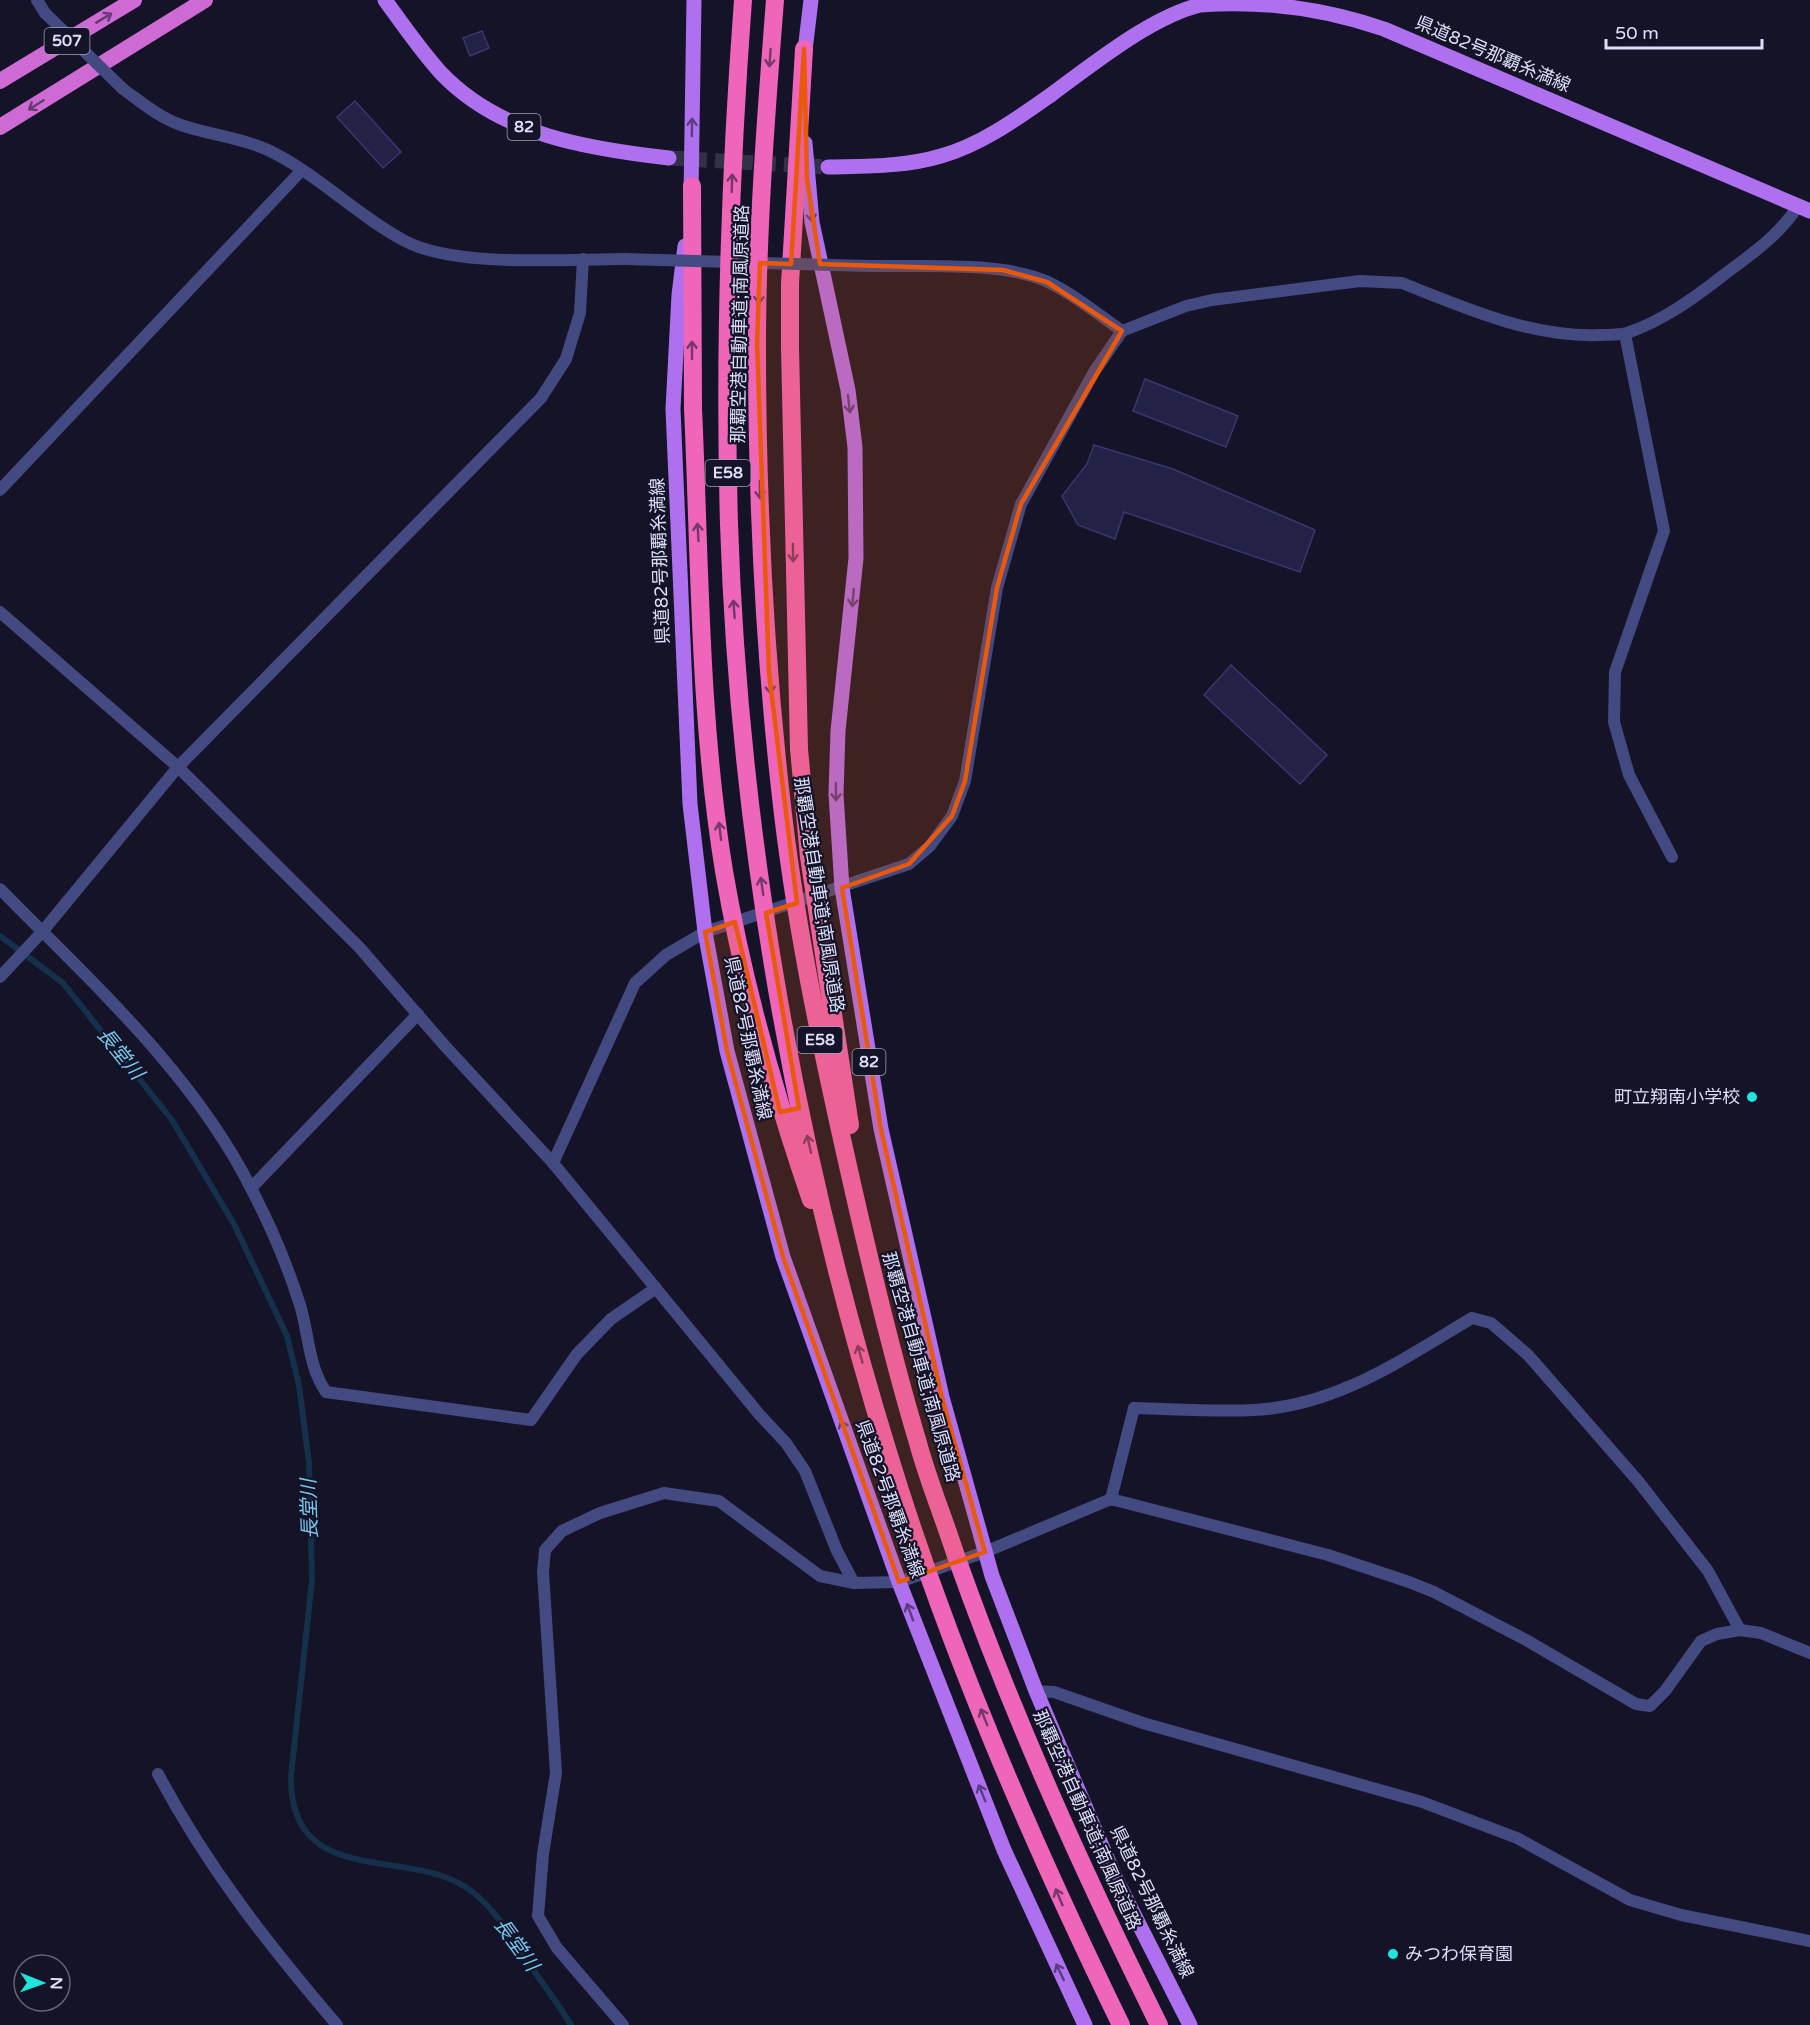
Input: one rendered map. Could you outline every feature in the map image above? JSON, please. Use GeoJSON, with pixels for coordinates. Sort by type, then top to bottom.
{"type":"FeatureCollection","features":[{"type":"Feature","properties":{"kind":"highway","name":"507"},"geometry":{"type":"LineString","coordinates":[[0,81],[134,0]]}},
{"type":"Feature","properties":{"kind":"highway","name":"507"},"geometry":{"type":"LineString","coordinates":[[0,127],[205,0]]}},
{"type":"Feature","properties":{"kind":"highway","name":"那覇空港自動車道;南風原道路"},"geometry":{"type":"LineString","coordinates":[[743,0],[734,119],[726,344],[729,528],[739,680],[751,808],[772,956],[792,1072],[842,1293],[888,1455],[942,1611],[1067,1915],[1121,2025]]}},
{"type":"Feature","properties":{"kind":"highway","name":"那覇空港自動車道;南風原道路"},"geometry":{"type":"LineString","coordinates":[[775,0],[765,121],[757,342],[760,525],[769,673],[781,802],[823,1057],[872,1275],[919,1447],[972,1600],[1026,1736],[1098,1901],[1159,2025]]}},
{"type":"Feature","properties":{"kind":"highway"},"geometry":{"type":"LineString","coordinates":[[804,49],[790,284],[799,749],[810,856],[872,1275]]}},
{"type":"Feature","properties":{"kind":"highway"},"geometry":{"type":"LineString","coordinates":[[692,186],[693,408],[707,723],[724,870],[750,998],[778,1104],[842,1293]]}},
{"type":"Feature","properties":{"kind":"main road","name":"82"},"geometry":{"type":"LineString","coordinates":[[386,0],[442,74],[473,100],[504,119],[539,134],[586,146],[669,158]]}},
{"type":"Feature","properties":{"kind":"main road","name":"県道82号那覇糸満線"},"geometry":{"type":"LineString","coordinates":[[694,0],[692,186],[679,296],[673,409],[690,804],[705,932],[727,1051],[783,1257],[899,1582],[1004,1850],[1084,2025]]}},
{"type":"Feature","properties":{"kind":"main road","name":"県道82号那覇糸満線"},"geometry":{"type":"LineString","coordinates":[[811,0],[804,49],[805,135],[812,222],[848,390],[857,484],[853,594],[837,731],[836,794],[842,888],[880,1129],[942,1397],[985,1552],[1036,1691],[1116,1879],[1190,2025]]}},
{"type":"Feature","properties":{"kind":"main road","name":"県道82号那覇糸満線"},"geometry":{"type":"LineString","coordinates":[[828,167],[897,165],[942,156],[1017,119],[1110,51],[1199,3],[1288,3],[1315,7],[1373,25],[1804,208]]}},
{"type":"Feature","properties":{"kind":"street"},"geometry":{"type":"LineString","coordinates":[[37,0],[45,13],[123,89],[179,125],[244,141],[268,151],[302,170],[406,242],[432,251],[472,258],[625,259],[1003,270],[1047,282],[1083,303],[1122,331]]}},
{"type":"Feature","properties":{"kind":"street"},"geometry":{"type":"LineString","coordinates":[[0,490],[302,170]]}},
{"type":"Feature","properties":{"kind":"street"},"geometry":{"type":"LineString","coordinates":[[553,1162],[635,983],[666,955],[705,932],[909,864],[930,846],[952,816],[966,781],[997,588],[1021,504],[1094,372],[1122,331],[1186,306],[1212,300],[1360,281],[1382,281],[1402,283],[1531,329],[1574,336],[1625,334],[1655,321],[1694,298],[1776,235],[1804,208]]}},
{"type":"Feature","properties":{"kind":"street"},"geometry":{"type":"LineString","coordinates":[[0,976],[42,932],[178,768],[541,398],[566,359],[580,313],[583,259]]}},
{"type":"Feature","properties":{"kind":"street"},"geometry":{"type":"LineString","coordinates":[[1625,334],[1664,531],[1615,672],[1614,722],[1629,775],[1672,857]]}},
{"type":"Feature","properties":{"kind":"street"},"geometry":{"type":"LineString","coordinates":[[0,612],[178,768],[359,947],[553,1162],[759,1414],[786,1443],[805,1471],[833,1541],[854,1583]]}},
{"type":"Feature","properties":{"kind":"street"},"geometry":{"type":"LineString","coordinates":[[0,889],[107,998],[204,1108],[251,1188],[300,1305],[316,1378],[326,1392],[531,1420],[577,1354],[611,1319],[656,1288]]}},
{"type":"Feature","properties":{"kind":"street"},"geometry":{"type":"LineString","coordinates":[[251,1188],[418,1014]]}},
{"type":"Feature","properties":{"kind":"street"},"geometry":{"type":"LineString","coordinates":[[1111,1499],[1134,1408],[1254,1410],[1302,1403],[1370,1379],[1472,1318],[1491,1323],[1528,1354],[1638,1481],[1708,1572],[1740,1630]]}},
{"type":"Feature","properties":{"kind":"street"},"geometry":{"type":"LineString","coordinates":[[623,2025],[557,1948],[538,1916],[543,1854],[556,1773],[543,1572],[544,1550],[562,1531],[600,1513],[664,1493],[719,1501],[820,1576],[854,1583],[899,1582],[985,1552],[1111,1499],[1328,1555],[1409,1582],[1434,1592],[1526,1640],[1636,1704],[1650,1706],[1658,1699],[1701,1641],[1717,1634],[1740,1630],[1761,1633],[1810,1653]]}},
{"type":"Feature","properties":{"kind":"street"},"geometry":{"type":"LineString","coordinates":[[1036,1691],[1054,1692],[1143,1723],[1422,1802],[1517,1838],[1630,1900],[1681,1915],[1810,1941]]}},
{"type":"Feature","properties":{"kind":"street"},"geometry":{"type":"LineString","coordinates":[[158,1774],[186,1827],[264,1939],[336,2025]]}},
{"type":"Feature","properties":{"kind":"highlighted area"},"geometry":{"type":"Polygon","coordinates":[[[804,49],[807,178],[820,264],[1003,270],[1047,282],[1122,331],[1021,504],[997,588],[965,781],[952,816],[909,864],[842,888],[881,1129],[942,1397],[985,1552],[899,1582],[783,1257],[727,1051],[705,932],[735,922],[780,1112],[799,1108],[766,913],[797,903],[769,673],[757,342],[760,263],[791,264],[804,49]]]}},
{"type":"Feature","properties":{"kind":"building"},"geometry":{"type":"Polygon","coordinates":[[[482,31],[489,48],[470,56],[463,38],[482,31]]]}},
{"type":"Feature","properties":{"kind":"building"},"geometry":{"type":"Polygon","coordinates":[[[355,101],[401,152],[383,168],[337,117],[355,101]]]}},
{"type":"Feature","properties":{"kind":"building"},"geometry":{"type":"Polygon","coordinates":[[[1145,379],[1238,416],[1226,447],[1133,411],[1145,379]]]}},
{"type":"Feature","properties":{"kind":"building"},"geometry":{"type":"Polygon","coordinates":[[[1094,445],[1173,469],[1315,530],[1300,572],[1124,512],[1115,539],[1078,525],[1062,496],[1087,464],[1094,445]]]}},
{"type":"Feature","properties":{"kind":"building"},"geometry":{"type":"Polygon","coordinates":[[[1231,665],[1327,755],[1300,784],[1204,695],[1231,665]]]}},
{"type":"Feature","properties":{"kind":"waterway","name":"長堂川"},"geometry":{"type":"LineString","coordinates":[[0,936],[63,983],[172,1120],[234,1224],[287,1336],[299,1385],[309,1463],[312,1580],[291,1776],[296,1812],[309,1835],[330,1850],[356,1859],[442,1876],[467,1888],[491,1910],[504,1926],[571,2025]]}},
{"type":"Feature","properties":{"kind":"tunnel"},"geometry":{"type":"LineString","coordinates":[[669,158],[828,167]]}},
{"type":"Feature","properties":{"kind":"place","name":"町立翔南小学校"},"geometry":{"type":"Point","coordinates":[1752,1097]}},
{"type":"Feature","properties":{"kind":"place","name":"みつわ保育園"},"geometry":{"type":"Point","coordinates":[1393,1954]}}]}
